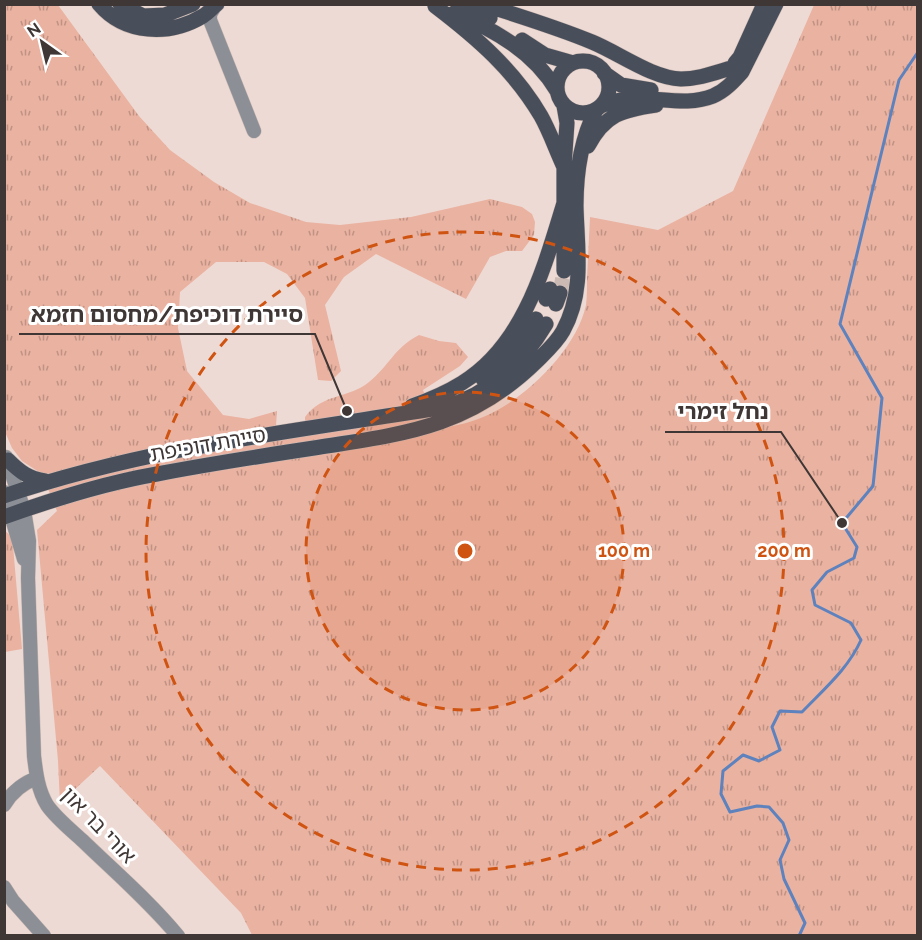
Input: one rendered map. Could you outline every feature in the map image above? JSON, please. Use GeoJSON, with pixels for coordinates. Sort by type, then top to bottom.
{"type":"FeatureCollection","features":[{"type":"Feature","properties":{"kind":"main road"},"geometry":{"type":"LineString","coordinates":[[99,4],[116,20],[147,30],[187,23],[203,16],[216,5]]}},
{"type":"Feature","properties":{"kind":"main road"},"geometry":{"type":"LineString","coordinates":[[120,4],[143,16],[165,15],[193,4]]}},
{"type":"Feature","properties":{"kind":"main road"},"geometry":{"type":"LineString","coordinates":[[464,4],[498,22],[529,46],[545,55],[573,63],[590,62],[621,85],[670,92],[705,87],[724,75],[740,57],[764,4]]}},
{"type":"Feature","properties":{"kind":"main road"},"geometry":{"type":"LineString","coordinates":[[482,4],[566,32],[657,73],[679,79],[698,78],[731,68]]}},
{"type":"Feature","properties":{"kind":"main road"},"geometry":{"type":"LineString","coordinates":[[580,165],[597,129],[607,120],[620,113],[642,107],[714,96],[734,81],[750,60],[776,4]]}},
{"type":"Feature","properties":{"kind":"main road"},"geometry":{"type":"LineString","coordinates":[[433,5],[484,26],[502,37],[534,62],[550,79],[564,105],[567,123],[563,210],[565,259],[560,270]]}},
{"type":"Feature","properties":{"kind":"main road"},"geometry":{"type":"LineString","coordinates":[[433,5],[473,35],[511,72],[542,118],[564,167]]}},
{"type":"Feature","properties":{"kind":"main road"},"geometry":{"type":"LineString","coordinates":[[557,91],[560,75],[573,63]]}},
{"type":"Feature","properties":{"kind":"main road"},"geometry":{"type":"LineString","coordinates":[[580,165],[588,126],[609,90],[604,73]]}},
{"type":"Feature","properties":{"kind":"main road"},"geometry":{"type":"LineString","coordinates":[[564,105],[583,113],[615,99],[632,97],[688,100]]}},
{"type":"Feature","properties":{"kind":"main road","name":"סיירת דוכיפת"},"geometry":{"type":"LineString","coordinates":[[13,514],[109,484],[156,474],[422,429],[466,412],[509,386],[550,348],[571,315],[578,293],[576,204],[580,165]]}},
{"type":"Feature","properties":{"kind":"main road"},"geometry":{"type":"LineString","coordinates":[[384,416],[433,398],[463,383],[495,354],[524,314],[536,292],[563,210]]}},
{"type":"Feature","properties":{"kind":"main road","name":"סיירת דוכיפת"},"geometry":{"type":"LineString","coordinates":[[8,494],[105,465],[153,454],[408,413],[452,397],[479,382],[541,322]]}},
{"type":"Feature","properties":{"kind":"main road"},"geometry":{"type":"LineString","coordinates":[[6,457],[20,472],[31,479],[48,481]]}},
{"type":"Feature","properties":{"kind":"street"},"geometry":{"type":"LineString","coordinates":[[216,5],[210,14],[212,27],[254,131]]}},
{"type":"Feature","properties":{"kind":"street"},"geometry":{"type":"LineString","coordinates":[[187,23],[206,22],[212,27]]}},
{"type":"Feature","properties":{"kind":"street","name":"אורי בר און"},"geometry":{"type":"LineString","coordinates":[[6,457],[8,494],[28,578],[37,778],[48,806],[178,936]]}},
{"type":"Feature","properties":{"kind":"street"},"geometry":{"type":"LineString","coordinates":[[4,805],[26,782],[37,778]]}},
{"type":"Feature","properties":{"kind":"street"},"geometry":{"type":"LineString","coordinates":[[4,887],[13,901],[44,936]]}},
{"type":"Feature","properties":{"kind":"green space"},"geometry":{"type":"Polygon","coordinates":[[[4,5],[58,5],[139,116],[170,150],[214,182],[250,203],[306,222],[340,225],[411,217],[490,199],[522,207],[532,214],[535,222],[534,235],[522,251],[506,251],[490,257],[466,299],[376,254],[344,277],[325,305],[341,371],[331,381],[318,380],[305,298],[287,274],[264,262],[216,262],[180,292],[178,328],[187,371],[223,415],[249,419],[277,411],[276,426],[305,421],[305,417],[312,409],[320,404],[369,382],[397,351],[419,335],[456,343],[468,357],[460,366],[423,390],[437,429],[478,419],[505,406],[535,383],[562,354],[573,338],[586,305],[590,217],[658,230],[733,191],[814,5],[917,5],[917,935],[252,935],[241,913],[100,766],[60,803],[37,530],[57,511],[42,474],[22,461],[12,448],[5,432],[4,5]]]}},
{"type":"Feature","properties":{"kind":"green space"},"geometry":{"type":"Polygon","coordinates":[[[4,530],[11,536],[13,546],[22,649],[5,652],[4,530]]]}},
{"type":"Feature","properties":{"kind":"waterway"},"geometry":{"type":"LineString","coordinates":[[799,936],[805,923],[784,879],[780,860],[789,840],[783,823],[769,807],[757,806],[730,812],[721,794],[723,771],[743,755],[759,761],[780,750],[772,727],[780,711],[802,712],[842,669],[861,640],[851,623],[815,605],[812,590],[827,572],[854,558],[857,547],[842,523],[873,486],[882,398],[840,324],[899,80],[918,52]]}},
{"type":"Feature","properties":{"kind":"tunnel"},"geometry":{"type":"LineString","coordinates":[[560,293],[564,271]]}},
{"type":"Feature","properties":{"kind":"place","name":"סיירת דוכיפת/מחסום חזמא"},"geometry":{"type":"Point","coordinates":[347,411]}},
{"type":"Feature","properties":{"kind":"place","name":"נחל זימרי"},"geometry":{"type":"Point","coordinates":[842,523]}}]}
